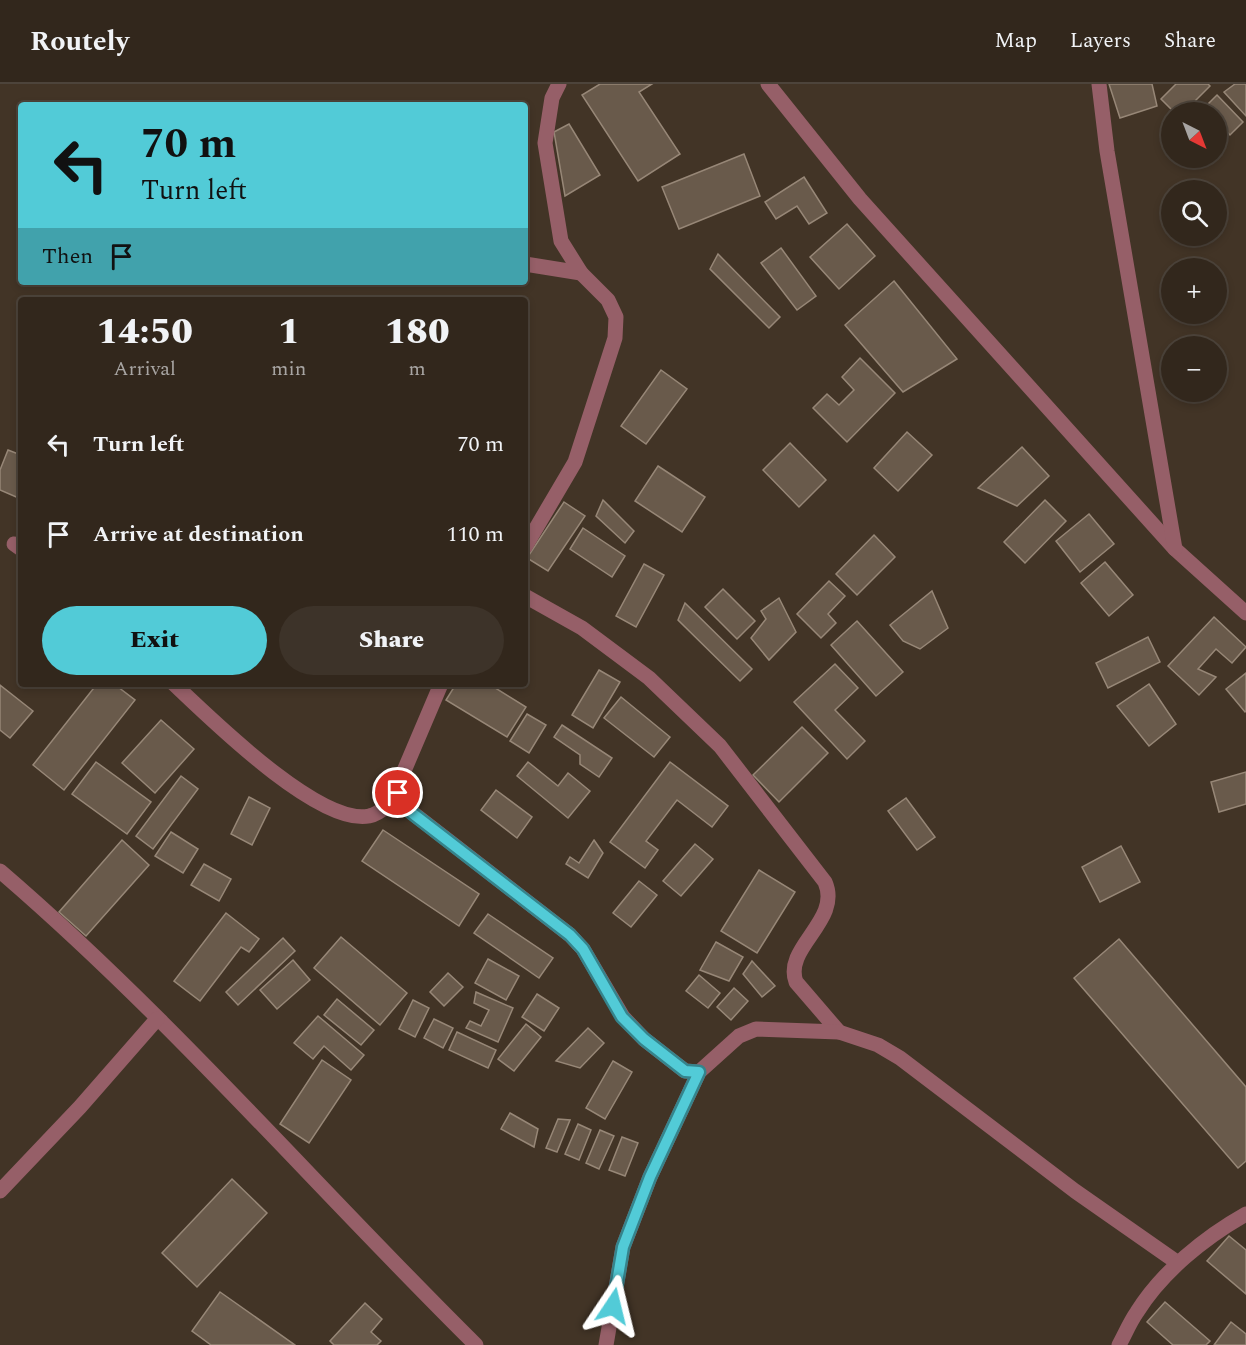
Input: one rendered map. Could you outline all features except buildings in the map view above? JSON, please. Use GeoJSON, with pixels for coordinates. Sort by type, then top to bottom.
{"type":"FeatureCollection","features":[{"type":"Feature","properties":{"kind":"street"},"geometry":{"type":"LineString","coordinates":[[528,542],[575,462],[615,338],[616,317],[608,300],[581,273],[561,241],[545,143],[552,98],[559,84]]}},
{"type":"Feature","properties":{"kind":"street"},"geometry":{"type":"LineString","coordinates":[[768,84],[860,199],[1175,549],[1246,613]]}},
{"type":"Feature","properties":{"kind":"street"},"geometry":{"type":"LineString","coordinates":[[1099,84],[1107,151],[1175,549]]}},
{"type":"Feature","properties":{"kind":"street"},"geometry":{"type":"LineString","coordinates":[[528,264],[581,273]]}},
{"type":"Feature","properties":{"kind":"street"},"geometry":{"type":"LineString","coordinates":[[528,598],[582,628],[649,678],[720,746],[825,882],[829,899],[824,915],[798,956],[794,975],[796,982],[840,1032]]}},
{"type":"Feature","properties":{"kind":"street"},"geometry":{"type":"LineString","coordinates":[[177,687],[286,782],[319,802],[356,816],[371,815],[387,806],[398,793]]}},
{"type":"Feature","properties":{"kind":"street"},"geometry":{"type":"LineString","coordinates":[[440,687],[401,778],[398,793],[401,804],[570,935],[583,949],[622,1017],[644,1039],[685,1071],[699,1072]]}},
{"type":"Feature","properties":{"kind":"street"},"geometry":{"type":"LineString","coordinates":[[0,871],[45,910],[247,1107],[398,1268],[476,1345]]}},
{"type":"Feature","properties":{"kind":"street"},"geometry":{"type":"LineString","coordinates":[[0,1191],[80,1107],[157,1019]]}},
{"type":"Feature","properties":{"kind":"street"},"geometry":{"type":"LineString","coordinates":[[606,1345],[623,1247],[650,1177],[699,1072],[739,1036],[756,1029],[840,1032],[878,1044],[900,1058],[1075,1191],[1179,1263]]}},
{"type":"Feature","properties":{"kind":"street"},"geometry":{"type":"LineString","coordinates":[[1119,1345],[1137,1311],[1179,1263],[1224,1227],[1246,1214]]}},
{"type":"Feature","properties":{"kind":"route"},"geometry":{"type":"LineString","coordinates":[[398,793],[401,804],[570,935],[583,949],[622,1017],[644,1039],[685,1071],[699,1072],[650,1177],[623,1247],[613,1306]]}}]}
